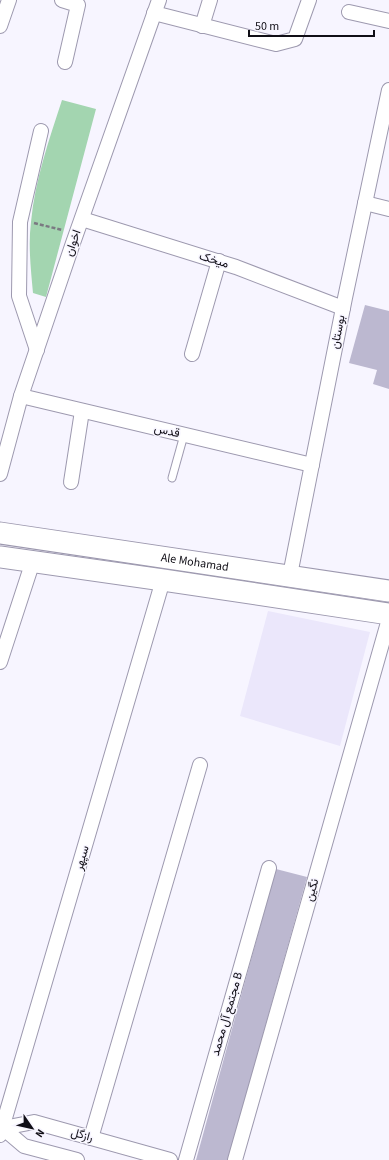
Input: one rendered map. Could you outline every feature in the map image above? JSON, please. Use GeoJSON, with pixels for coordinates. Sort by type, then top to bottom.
{"type":"FeatureCollection","features":[{"type":"Feature","properties":{"kind":"main road","name":"Ale Mohamad"},"geometry":{"type":"LineString","coordinates":[[0,533],[290,575],[389,591]]}},
{"type":"Feature","properties":{"kind":"main road","name":"Ale Mohamad"},"geometry":{"type":"LineString","coordinates":[[0,557],[389,614]]}},
{"type":"Feature","properties":{"kind":"street"},"geometry":{"type":"LineString","coordinates":[[0,26],[9,0]]}},
{"type":"Feature","properties":{"kind":"street"},"geometry":{"type":"LineString","coordinates":[[62,0],[78,5],[65,62]]}},
{"type":"Feature","properties":{"kind":"street","name":"اخوان"},"geometry":{"type":"LineString","coordinates":[[0,474],[5,430],[21,396],[154,6],[159,0]]}},
{"type":"Feature","properties":{"kind":"street"},"geometry":{"type":"LineString","coordinates":[[202,26],[210,0]]}},
{"type":"Feature","properties":{"kind":"street"},"geometry":{"type":"LineString","coordinates":[[154,6],[202,26],[276,44],[295,38],[309,0]]}},
{"type":"Feature","properties":{"kind":"street"},"geometry":{"type":"LineString","coordinates":[[349,12],[389,21]]}},
{"type":"Feature","properties":{"kind":"street","name":"بوستان"},"geometry":{"type":"LineString","coordinates":[[290,575],[343,308],[389,90]]}},
{"type":"Feature","properties":{"kind":"street"},"geometry":{"type":"LineString","coordinates":[[37,350],[19,296],[20,222],[41,131]]}},
{"type":"Feature","properties":{"kind":"street"},"geometry":{"type":"LineString","coordinates":[[365,203],[389,210]]}},
{"type":"Feature","properties":{"kind":"street","name":"میخک"},"geometry":{"type":"LineString","coordinates":[[82,219],[219,261],[343,308]]}},
{"type":"Feature","properties":{"kind":"street"},"geometry":{"type":"LineString","coordinates":[[192,354],[219,261]]}},
{"type":"Feature","properties":{"kind":"street","name":"قدس"},"geometry":{"type":"LineString","coordinates":[[21,396],[312,464]]}},
{"type":"Feature","properties":{"kind":"street"},"geometry":{"type":"LineString","coordinates":[[71,482],[82,411]]}},
{"type":"Feature","properties":{"kind":"street"},"geometry":{"type":"LineString","coordinates":[[0,662],[33,561]]}},
{"type":"Feature","properties":{"kind":"street","name":"سپهر"},"geometry":{"type":"LineString","coordinates":[[1,1131],[164,580]]}},
{"type":"Feature","properties":{"kind":"street","name":"نگین"},"geometry":{"type":"LineString","coordinates":[[235,1160],[389,619]]}},
{"type":"Feature","properties":{"kind":"street"},"geometry":{"type":"LineString","coordinates":[[91,1138],[200,765]]}},
{"type":"Feature","properties":{"kind":"street","name":"مجتمع آل محمد B"},"geometry":{"type":"LineString","coordinates":[[186,1160],[269,868]]}},
{"type":"Feature","properties":{"kind":"street","name":"رازگل"},"geometry":{"type":"LineString","coordinates":[[1,1131],[34,1122],[170,1160]]}},
{"type":"Feature","properties":{"kind":"street"},"geometry":{"type":"LineString","coordinates":[[1,1131],[24,1146],[77,1160]]}},
{"type":"Feature","properties":{"kind":"lane"},"geometry":{"type":"LineString","coordinates":[[172,478],[184,435]]}},
{"type":"Feature","properties":{"kind":"path"},"geometry":{"type":"LineString","coordinates":[[31,222],[63,231]]}},
{"type":"Feature","properties":{"kind":"shaded area"},"geometry":{"type":"Polygon","coordinates":[[[268,611],[370,632],[340,746],[240,716],[268,611]]]}},
{"type":"Feature","properties":{"kind":"green space"},"geometry":{"type":"Polygon","coordinates":[[[62,100],[96,109],[46,297],[33,293],[30,258],[30,231],[39,175],[62,100]]]}},
{"type":"Feature","properties":{"kind":"building"},"geometry":{"type":"Polygon","coordinates":[[[365,305],[389,311],[389,389],[373,384],[377,370],[349,363],[365,305]]]}},
{"type":"Feature","properties":{"kind":"building"},"geometry":{"type":"Polygon","coordinates":[[[276,869],[307,877],[228,1160],[196,1160],[276,869]]]}}]}
